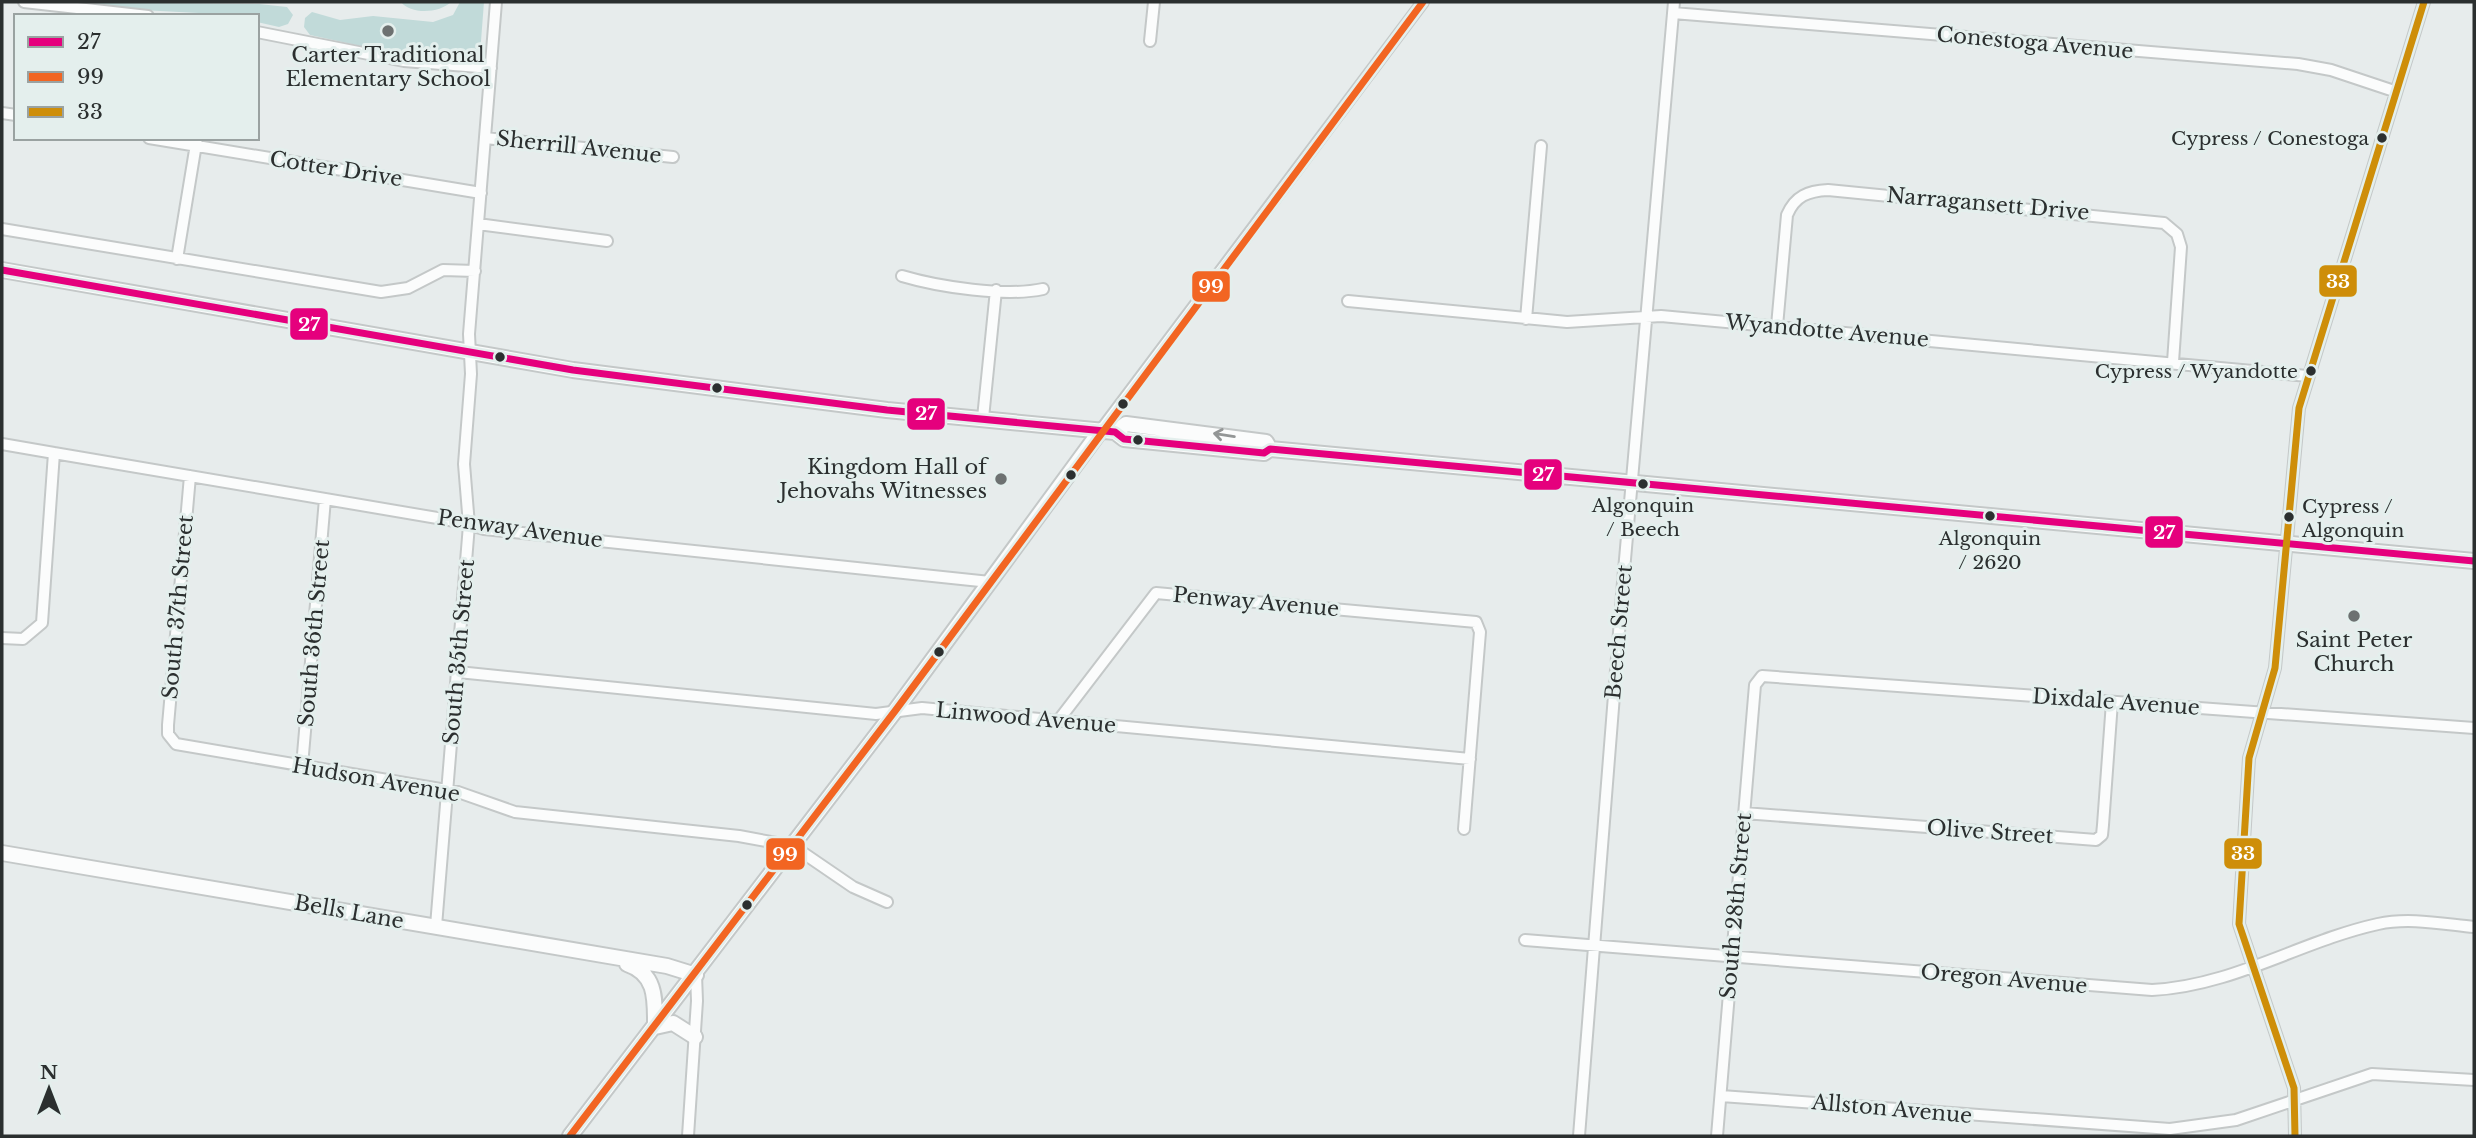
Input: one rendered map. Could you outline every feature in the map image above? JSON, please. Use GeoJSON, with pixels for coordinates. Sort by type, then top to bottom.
{"type":"FeatureCollection","features":[{"type":"Feature","properties":{"kind":"main road"},"geometry":{"type":"LineString","coordinates":[[2,270],[470,352],[717,390],[1108,431],[1125,439],[1264,453],[1270,449],[1632,485],[2474,561]]}},
{"type":"Feature","properties":{"kind":"main road"},"geometry":{"type":"LineString","coordinates":[[570,1136],[696,975],[990,582],[1108,431]]}},
{"type":"Feature","properties":{"kind":"main road","name":"Bells Lane"},"geometry":{"type":"LineString","coordinates":[[2,853],[677,967],[696,975]]}},
{"type":"Feature","properties":{"kind":"main road"},"geometry":{"type":"LineString","coordinates":[[600,954],[638,968],[649,979],[655,994],[655,1027]]}},
{"type":"Feature","properties":{"kind":"main road"},"geometry":{"type":"LineString","coordinates":[[655,1027],[673,1023],[695,1037]]}},
{"type":"Feature","properties":{"kind":"street"},"geometry":{"type":"LineString","coordinates":[[24,2],[130,14]]}},
{"type":"Feature","properties":{"kind":"street","name":"South 35th Street"},"geometry":{"type":"LineString","coordinates":[[436,926],[470,525],[464,464],[478,224],[496,2]]}},
{"type":"Feature","properties":{"kind":"street"},"geometry":{"type":"LineString","coordinates":[[1150,41],[1154,2]]}},
{"type":"Feature","properties":{"kind":"street"},"geometry":{"type":"LineString","coordinates":[[1108,431],[1423,2]]}},
{"type":"Feature","properties":{"kind":"street"},"geometry":{"type":"LineString","coordinates":[[2295,1136],[2296,1100],[2239,924],[2238,901],[2249,758],[2275,668],[2297,417],[2307,376],[2394,91],[2424,2]]}},
{"type":"Feature","properties":{"kind":"street","name":"Conestoga Avenue"},"geometry":{"type":"LineString","coordinates":[[1674,7],[2298,64],[2331,70],[2394,91]]}},
{"type":"Feature","properties":{"kind":"street","name":"Beech Street"},"geometry":{"type":"LineString","coordinates":[[1579,1136],[1674,7]]}},
{"type":"Feature","properties":{"kind":"street"},"geometry":{"type":"LineString","coordinates":[[259,32],[404,61],[491,68]]}},
{"type":"Feature","properties":{"kind":"street","name":"Sherrill Avenue"},"geometry":{"type":"LineString","coordinates":[[485,138],[673,157]]}},
{"type":"Feature","properties":{"kind":"street","name":"Cotter Drive"},"geometry":{"type":"LineString","coordinates":[[172,140],[481,193]]}},
{"type":"Feature","properties":{"kind":"street"},"geometry":{"type":"LineString","coordinates":[[177,259],[196,142]]}},
{"type":"Feature","properties":{"kind":"street"},"geometry":{"type":"LineString","coordinates":[[1526,318],[1541,146]]}},
{"type":"Feature","properties":{"kind":"street","name":"Narragansett Drive"},"geometry":{"type":"LineString","coordinates":[[1777,326],[1790,208],[1796,200],[1812,191],[1869,193],[2164,223],[2177,234],[2181,247],[2173,362]]}},
{"type":"Feature","properties":{"kind":"street"},"geometry":{"type":"LineString","coordinates":[[478,224],[607,241]]}},
{"type":"Feature","properties":{"kind":"street"},"geometry":{"type":"LineString","coordinates":[[2,229],[381,292],[408,288],[443,270],[475,271]]}},
{"type":"Feature","properties":{"kind":"street"},"geometry":{"type":"LineString","coordinates":[[902,276],[929,283],[996,290],[1043,289]]}},
{"type":"Feature","properties":{"kind":"street"},"geometry":{"type":"LineString","coordinates":[[983,418],[996,290]]}},
{"type":"Feature","properties":{"kind":"street","name":"Wyandotte Avenue"},"geometry":{"type":"LineString","coordinates":[[1348,301],[1574,322],[1646,317],[1777,326],[2307,376]]}},
{"type":"Feature","properties":{"kind":"street","name":"Penway Avenue"},"geometry":{"type":"LineString","coordinates":[[2,444],[470,525],[990,582]]}},
{"type":"Feature","properties":{"kind":"street"},"geometry":{"type":"LineString","coordinates":[[2,638],[23,639],[42,623],[54,453]]}},
{"type":"Feature","properties":{"kind":"street","name":"South 37th Street"},"geometry":{"type":"LineString","coordinates":[[170,737],[190,476]]}},
{"type":"Feature","properties":{"kind":"street","name":"South 36th Street"},"geometry":{"type":"LineString","coordinates":[[302,766],[325,499]]}},
{"type":"Feature","properties":{"kind":"street","name":"Penway Avenue"},"geometry":{"type":"LineString","coordinates":[[1058,721],[1156,593],[1476,622],[1479,632],[1470,758]]}},
{"type":"Feature","properties":{"kind":"street","name":"Linwood Avenue"},"geometry":{"type":"LineString","coordinates":[[458,672],[876,714],[922,708],[1470,758]]}},
{"type":"Feature","properties":{"kind":"street","name":"Dixdale Avenue"},"geometry":{"type":"LineString","coordinates":[[1759,678],[1789,677],[2474,728]]}},
{"type":"Feature","properties":{"kind":"street","name":"South 28th Street"},"geometry":{"type":"LineString","coordinates":[[1717,1136],[1755,685],[1759,678]]}},
{"type":"Feature","properties":{"kind":"street","name":"Olive Street"},"geometry":{"type":"LineString","coordinates":[[1744,813],[2095,840],[2102,835],[2112,702]]}},
{"type":"Feature","properties":{"kind":"street","name":"Hudson Avenue"},"geometry":{"type":"LineString","coordinates":[[170,737],[176,744],[448,790],[524,813],[739,836],[793,846]]}},
{"type":"Feature","properties":{"kind":"street"},"geometry":{"type":"LineString","coordinates":[[1464,829],[1470,758]]}},
{"type":"Feature","properties":{"kind":"street"},"geometry":{"type":"LineString","coordinates":[[793,846],[853,887],[887,902]]}},
{"type":"Feature","properties":{"kind":"street","name":"Oregon Avenue"},"geometry":{"type":"LineString","coordinates":[[1525,940],[2152,990],[2195,986],[2378,924],[2412,922],[2474,927]]}},
{"type":"Feature","properties":{"kind":"street"},"geometry":{"type":"LineString","coordinates":[[688,1136],[696,975]]}},
{"type":"Feature","properties":{"kind":"street","name":"Allston Avenue"},"geometry":{"type":"LineString","coordinates":[[1721,1096],[2170,1129],[2236,1120],[2372,1074],[2474,1080]]}},
{"type":"Feature","properties":{"kind":"shaded area"},"geometry":{"type":"Polygon","coordinates":[[[69,2],[259,4],[287,7],[293,15],[288,24],[279,27],[259,22],[259,14],[122,9],[69,2]]]}},
{"type":"Feature","properties":{"kind":"shaded area"},"geometry":{"type":"Polygon","coordinates":[[[401,2],[451,2],[433,10],[418,11],[401,2]]]}},
{"type":"Feature","properties":{"kind":"shaded area"},"geometry":{"type":"Polygon","coordinates":[[[460,2],[484,2],[480,54],[475,58],[389,52],[310,35],[304,27],[305,18],[312,12],[340,20],[373,16],[433,22],[453,15],[460,2]]]}},
{"type":"Feature","properties":{"kind":"transit line","name":"99"},"geometry":{"type":"LineString","coordinates":[[570,1136],[895,711],[1423,2]]}},
{"type":"Feature","properties":{"kind":"transit line","name":"33"},"geometry":{"type":"LineString","coordinates":[[2295,1136],[2294,1088],[2239,924],[2249,758],[2275,668],[2299,408],[2424,2]]}},
{"type":"Feature","properties":{"kind":"transit line","name":"27"},"geometry":{"type":"LineString","coordinates":[[2,270],[573,370],[887,410],[1115,432],[1124,439],[1264,453],[1270,449],[2474,561]]}},
{"type":"Feature","properties":{"kind":"place","name":"Carter Traditional Elementary School"},"geometry":{"type":"Point","coordinates":[388,31]}},
{"type":"Feature","properties":{"kind":"place","name":"Cypress / Conestoga"},"geometry":{"type":"Point","coordinates":[2382,138]}},
{"type":"Feature","properties":{"kind":"place","name":"Cypress / Wyandotte"},"geometry":{"type":"Point","coordinates":[2311,371]}},
{"type":"Feature","properties":{"kind":"place","name":"Kingdom Hall of Jehovahs Witnesses"},"geometry":{"type":"Point","coordinates":[1001,479]}},
{"type":"Feature","properties":{"kind":"place","name":"Algonquin / Beech"},"geometry":{"type":"Point","coordinates":[1643,484]}},
{"type":"Feature","properties":{"kind":"place","name":"Algonquin / 2620"},"geometry":{"type":"Point","coordinates":[1990,516]}},
{"type":"Feature","properties":{"kind":"place","name":"Cypress / Algonquin"},"geometry":{"type":"Point","coordinates":[2289,517]}},
{"type":"Feature","properties":{"kind":"place","name":"Saint Peter Church"},"geometry":{"type":"Point","coordinates":[2354,616]}}]}
